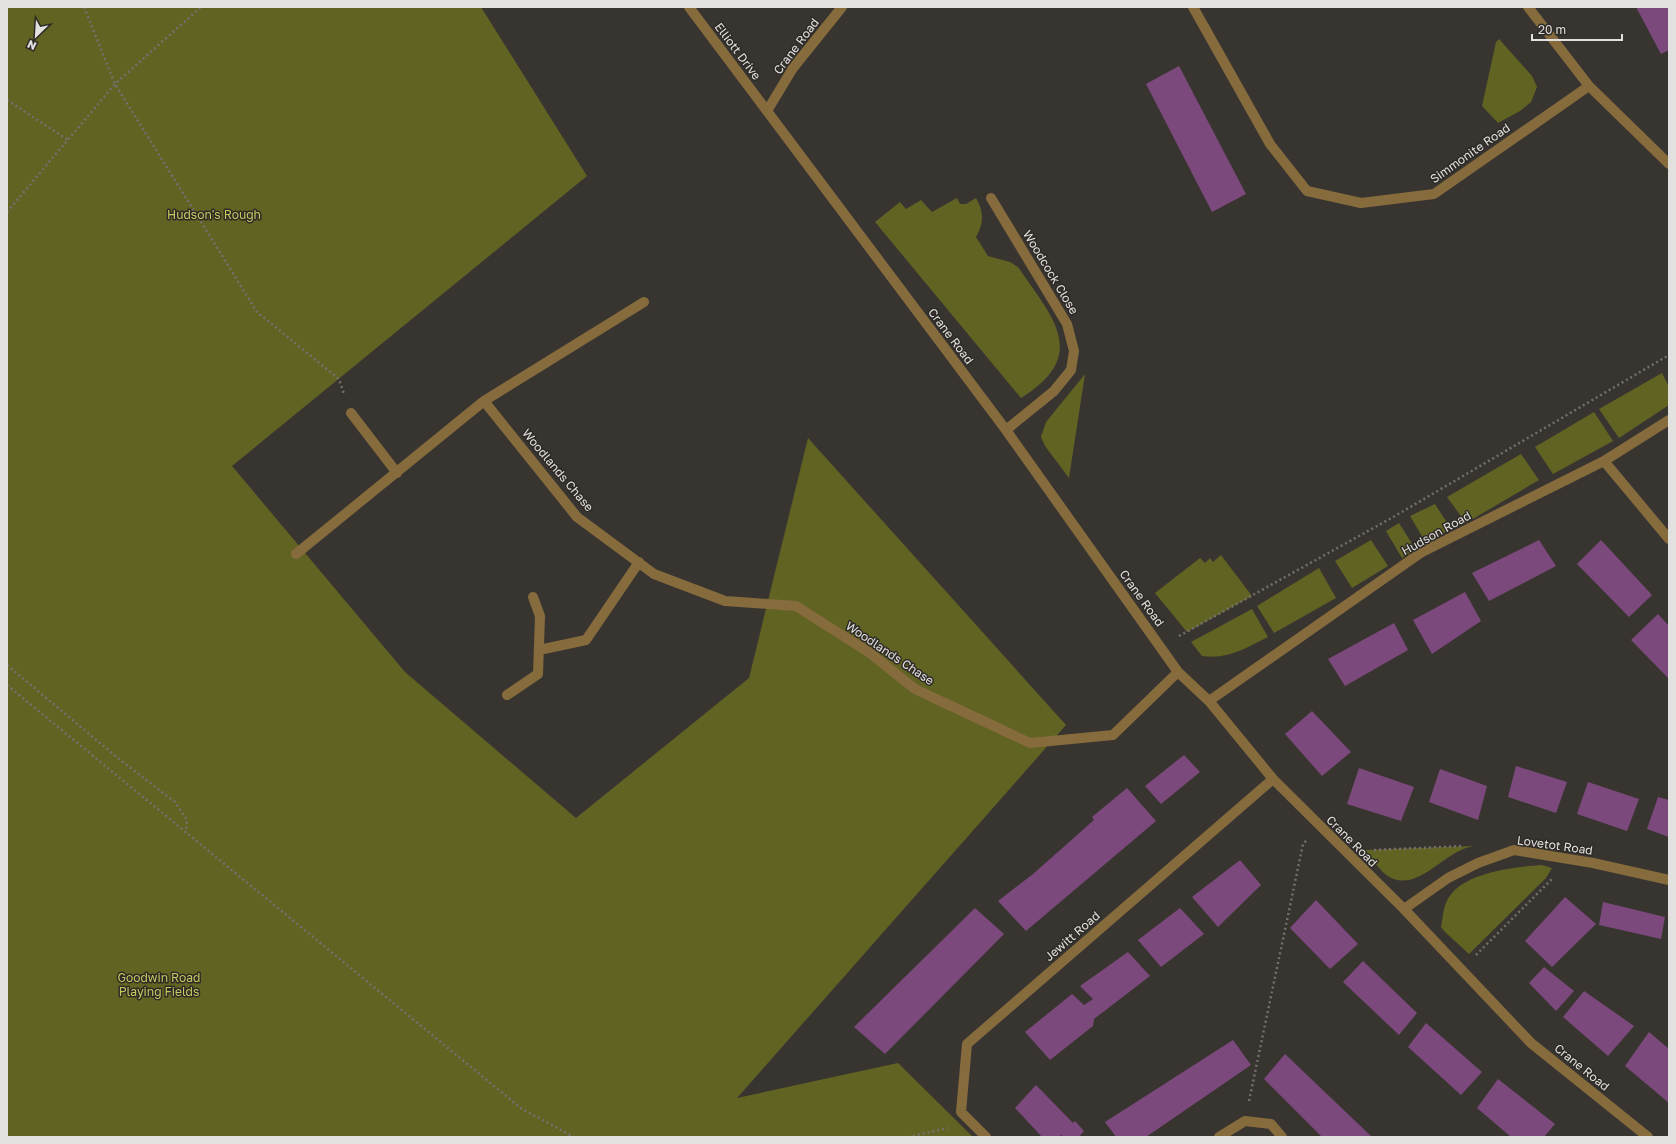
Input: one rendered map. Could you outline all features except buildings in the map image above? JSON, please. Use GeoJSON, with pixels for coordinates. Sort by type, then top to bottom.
{"type":"FeatureCollection","features":[{"type":"Feature","properties":{"kind":"street","name":"Elliott Drive"},"geometry":{"type":"LineString","coordinates":[[689,7],[767,111]]}},
{"type":"Feature","properties":{"kind":"street","name":"Crane Road"},"geometry":{"type":"LineString","coordinates":[[842,7],[793,68],[767,111],[1006,430],[1178,672],[1209,701],[1273,779],[1320,828],[1404,909],[1531,1043],[1648,1137]]}},
{"type":"Feature","properties":{"kind":"street","name":"Simmonite Road"},"geometry":{"type":"LineString","coordinates":[[1193,7],[1270,144],[1307,190],[1361,203],[1434,194],[1589,86]]}},
{"type":"Feature","properties":{"kind":"street"},"geometry":{"type":"LineString","coordinates":[[1528,7],[1589,86],[1669,164]]}},
{"type":"Feature","properties":{"kind":"street","name":"Woodcock Close"},"geometry":{"type":"LineString","coordinates":[[991,198],[1067,324],[1074,351],[1071,370],[1054,391],[1006,430]]}},
{"type":"Feature","properties":{"kind":"street"},"geometry":{"type":"LineString","coordinates":[[296,554],[484,401],[644,302]]}},
{"type":"Feature","properties":{"kind":"street","name":"Woodlands Chase"},"geometry":{"type":"LineString","coordinates":[[484,401],[577,516],[654,574],[725,602],[796,606],[870,653],[915,689],[1030,744],[1113,735],[1178,672]]}},
{"type":"Feature","properties":{"kind":"street"},"geometry":{"type":"LineString","coordinates":[[351,413],[397,473]]}},
{"type":"Feature","properties":{"kind":"street","name":"Hudson Road"},"geometry":{"type":"LineString","coordinates":[[1209,701],[1422,552],[1604,461],[1669,420]]}},
{"type":"Feature","properties":{"kind":"street"},"geometry":{"type":"LineString","coordinates":[[1604,461],[1669,540]]}},
{"type":"Feature","properties":{"kind":"street"},"geometry":{"type":"LineString","coordinates":[[539,650],[586,640],[639,562]]}},
{"type":"Feature","properties":{"kind":"street"},"geometry":{"type":"LineString","coordinates":[[507,695],[538,674],[540,616],[533,597]]}},
{"type":"Feature","properties":{"kind":"street","name":"Jewitt Road"},"geometry":{"type":"LineString","coordinates":[[961,1112],[967,1044],[1273,779]]}},
{"type":"Feature","properties":{"kind":"street","name":"Lovetot Road"},"geometry":{"type":"LineString","coordinates":[[1404,909],[1448,878],[1478,863],[1514,850],[1571,859],[1669,880]]}},
{"type":"Feature","properties":{"kind":"street"},"geometry":{"type":"LineString","coordinates":[[961,1112],[986,1137]]}},
{"type":"Feature","properties":{"kind":"street"},"geometry":{"type":"LineString","coordinates":[[1219,1137],[1245,1121],[1271,1124],[1282,1137]]}},
{"type":"Feature","properties":{"kind":"path"},"geometry":{"type":"LineString","coordinates":[[84,7],[115,84],[257,312],[339,379],[351,413]]}},
{"type":"Feature","properties":{"kind":"path"},"geometry":{"type":"LineString","coordinates":[[7,212],[115,84],[202,7]]}},
{"type":"Feature","properties":{"kind":"path"},"geometry":{"type":"LineString","coordinates":[[7,100],[68,140]]}},
{"type":"Feature","properties":{"kind":"path"},"geometry":{"type":"LineString","coordinates":[[1160,647],[1395,516],[1669,355]]}},
{"type":"Feature","properties":{"kind":"path"},"geometry":{"type":"LineString","coordinates":[[7,665],[119,759],[175,802],[187,820],[186,832]]}},
{"type":"Feature","properties":{"kind":"path"},"geometry":{"type":"LineString","coordinates":[[7,685],[522,1109],[574,1137]]}},
{"type":"Feature","properties":{"kind":"path"},"geometry":{"type":"LineString","coordinates":[[1245,1121],[1303,844],[1320,828]]}},
{"type":"Feature","properties":{"kind":"path"},"geometry":{"type":"LineString","coordinates":[[1349,856],[1365,850],[1466,846]]}},
{"type":"Feature","properties":{"kind":"path"},"geometry":{"type":"LineString","coordinates":[[1462,970],[1571,859]]}},
{"type":"Feature","properties":{"kind":"path"},"geometry":{"type":"LineString","coordinates":[[908,1137],[960,1124],[961,1112]]}},
{"type":"Feature","properties":{"kind":"green space","name":"Hudson's Rough"},"geometry":{"type":"Polygon","coordinates":[[[7,7],[481,7],[587,176],[232,466],[405,672],[576,818],[749,678],[808,438],[1066,725],[737,1098],[898,1063],[973,1137],[7,1137],[7,7]]]}},
{"type":"Feature","properties":{"kind":"green space"},"geometry":{"type":"Polygon","coordinates":[[[1499,39],[1532,76],[1537,87],[1531,102],[1520,111],[1498,123],[1482,106],[1496,42],[1499,39]]]}},
{"type":"Feature","properties":{"kind":"green space"},"geometry":{"type":"Polygon","coordinates":[[[957,198],[960,204],[966,204],[976,198],[982,213],[982,222],[976,237],[988,256],[1010,262],[1018,267],[1053,320],[1058,336],[1060,351],[1055,367],[1042,382],[1021,398],[875,222],[900,202],[906,209],[921,200],[932,212],[957,198]]]}},
{"type":"Feature","properties":{"kind":"green space"},"geometry":{"type":"Polygon","coordinates":[[[1662,373],[1669,387],[1669,405],[1619,438],[1599,409],[1662,373]]]}},
{"type":"Feature","properties":{"kind":"green space"},"geometry":{"type":"Polygon","coordinates":[[[1085,374],[1069,478],[1045,446],[1041,437],[1046,422],[1085,374]]]}},
{"type":"Feature","properties":{"kind":"green space"},"geometry":{"type":"Polygon","coordinates":[[[1594,412],[1613,441],[1553,474],[1535,447],[1594,412]]]}},
{"type":"Feature","properties":{"kind":"green space"},"geometry":{"type":"Polygon","coordinates":[[[1521,454],[1539,480],[1466,523],[1447,497],[1521,454]]]}},
{"type":"Feature","properties":{"kind":"green space"},"geometry":{"type":"Polygon","coordinates":[[[1435,504],[1451,529],[1426,543],[1410,516],[1435,504]]]}},
{"type":"Feature","properties":{"kind":"green space"},"geometry":{"type":"Polygon","coordinates":[[[1399,523],[1416,550],[1402,558],[1386,531],[1399,523]]]}},
{"type":"Feature","properties":{"kind":"green space"},"geometry":{"type":"Polygon","coordinates":[[[1371,540],[1388,566],[1352,588],[1335,561],[1371,540]]]}},
{"type":"Feature","properties":{"kind":"green space"},"geometry":{"type":"Polygon","coordinates":[[[1221,555],[1252,596],[1187,632],[1155,593],[1200,558],[1205,563],[1210,558],[1213,562],[1221,555]]]}},
{"type":"Feature","properties":{"kind":"green space"},"geometry":{"type":"Polygon","coordinates":[[[1319,568],[1336,598],[1274,633],[1257,606],[1319,568]]]}},
{"type":"Feature","properties":{"kind":"green space"},"geometry":{"type":"Polygon","coordinates":[[[1252,609],[1268,637],[1228,655],[1211,657],[1202,656],[1191,642],[1252,609]]]}},
{"type":"Feature","properties":{"kind":"green space"},"geometry":{"type":"Polygon","coordinates":[[[1474,846],[1459,851],[1422,875],[1404,881],[1394,879],[1385,874],[1365,850],[1474,846]]]}},
{"type":"Feature","properties":{"kind":"green space"},"geometry":{"type":"Polygon","coordinates":[[[1542,865],[1552,868],[1546,878],[1469,954],[1441,927],[1447,900],[1456,889],[1466,882],[1478,876],[1504,869],[1542,865]]]}},
{"type":"Feature","properties":{"kind":"park label","name":"Goodwin Road Playing Fields"},"geometry":{"type":"Point","coordinates":[159,984]}}]}
